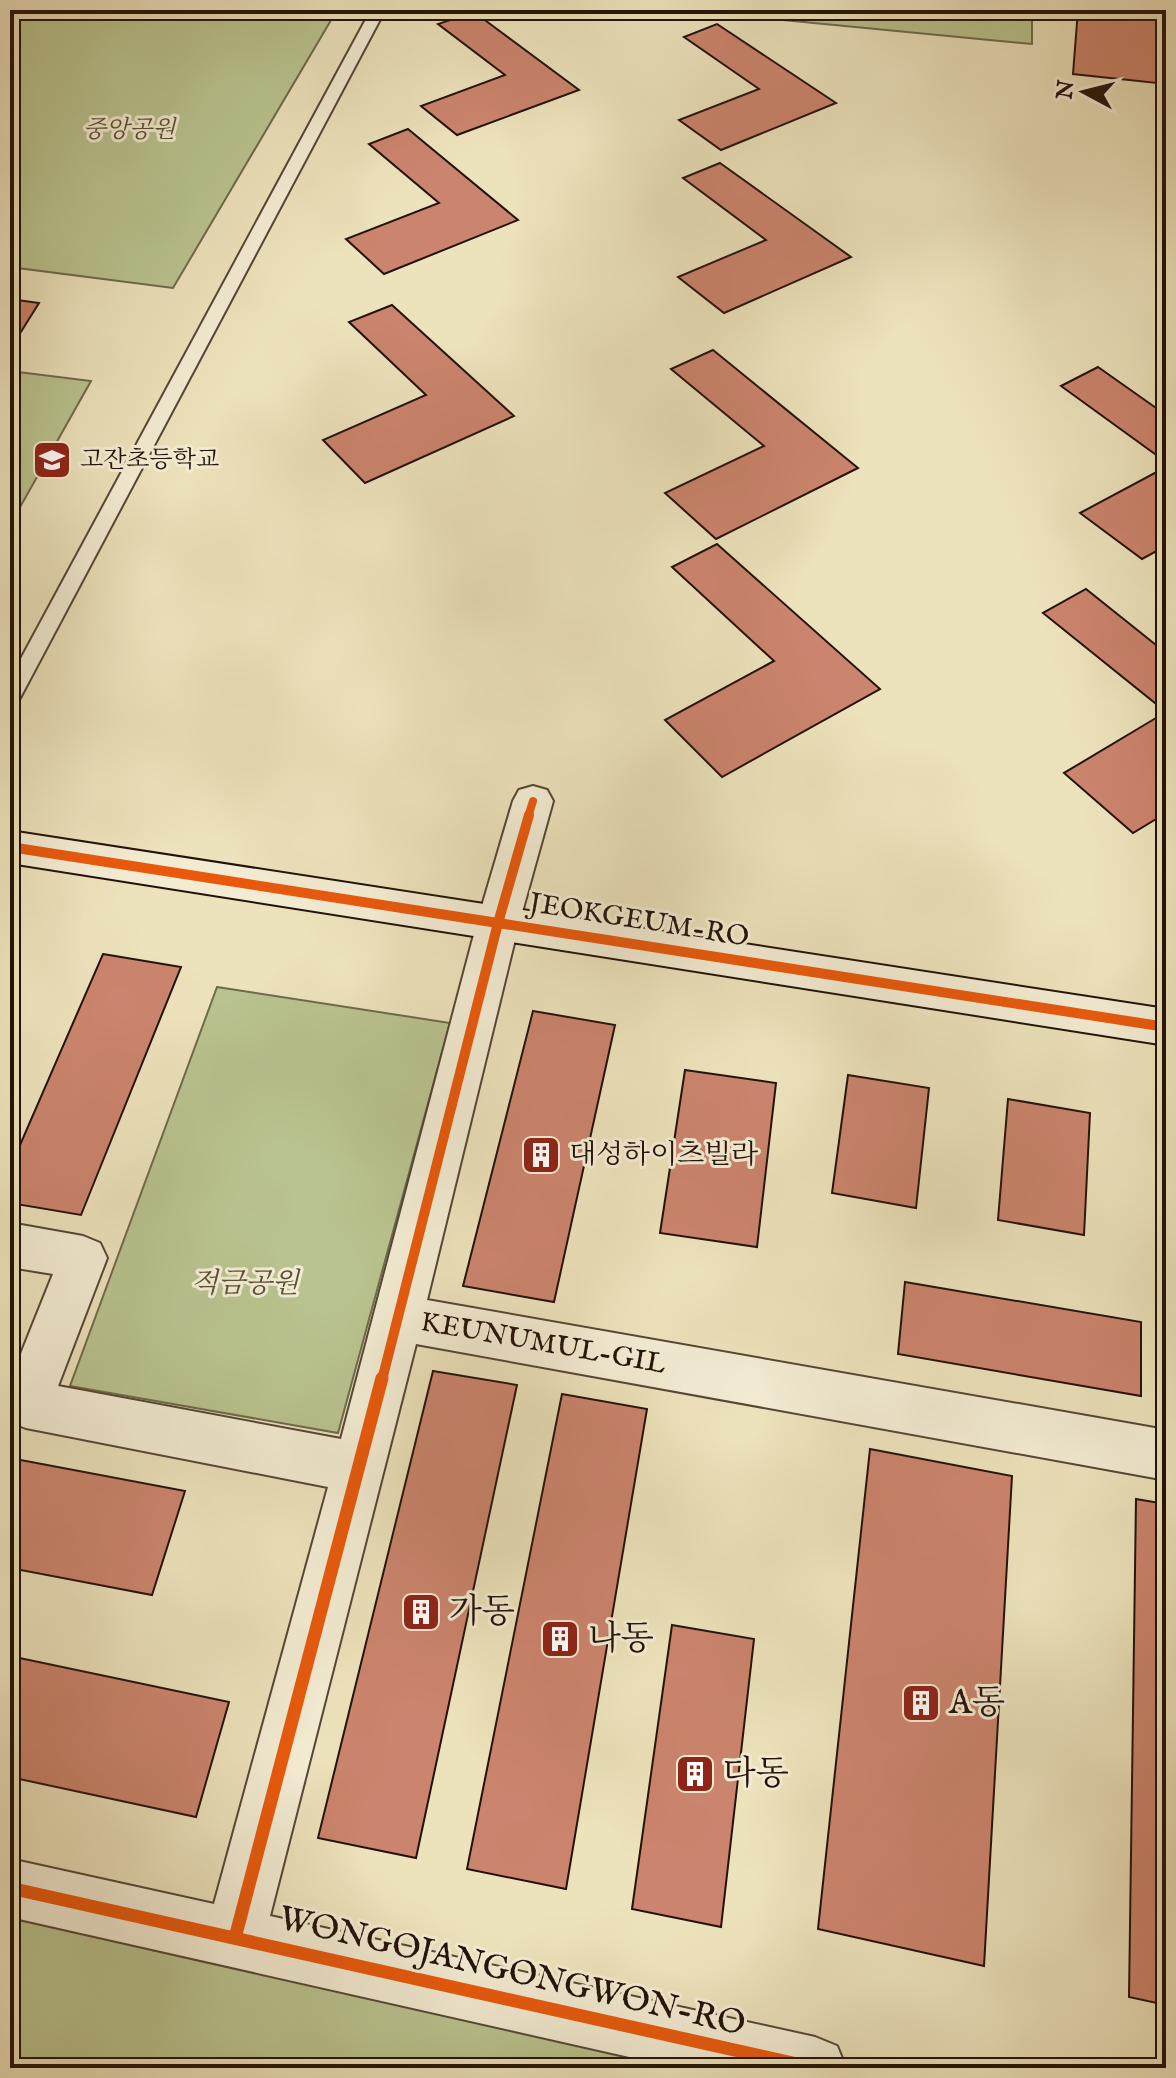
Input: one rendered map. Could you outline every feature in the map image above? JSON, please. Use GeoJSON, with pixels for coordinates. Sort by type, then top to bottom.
{"type":"FeatureCollection","features":[{"type":"Feature","properties":{"kind":"street"},"geometry":{"type":"LineString","coordinates":[[398,1318],[498,923],[533,801]]}},
{"type":"Feature","properties":{"kind":"street","name":"JEOKGEUM-RO"},"geometry":{"type":"LineString","coordinates":[[10,847],[1166,1027]]}},
{"type":"Feature","properties":{"kind":"street"},"geometry":{"type":"LineString","coordinates":[[10,1245],[83,1258],[26,1404],[359,1468]]}},
{"type":"Feature","properties":{"kind":"street","name":"KEUNUMUL-GIL"},"geometry":{"type":"LineString","coordinates":[[235,1938],[398,1318],[1166,1455]]}},
{"type":"Feature","properties":{"kind":"street","name":"WONGOJANGONGWON-RO"},"geometry":{"type":"LineString","coordinates":[[10,1888],[815,2068]]}},
{"type":"Feature","properties":{"kind":"lane"},"geometry":{"type":"LineString","coordinates":[[10,698],[378,10]]}},
{"type":"Feature","properties":{"kind":"green space","name":"중앙공원"},"geometry":{"type":"Polygon","coordinates":[[[10,10],[337,10],[173,288],[10,267],[10,10]]]}},
{"type":"Feature","properties":{"kind":"green space"},"geometry":{"type":"Polygon","coordinates":[[[680,10],[1032,10],[1032,44],[680,10]]]}},
{"type":"Feature","properties":{"kind":"green space"},"geometry":{"type":"Polygon","coordinates":[[[10,371],[91,381],[10,525],[10,371]]]}},
{"type":"Feature","properties":{"kind":"green space","name":"적금공원"},"geometry":{"type":"Polygon","coordinates":[[[217,987],[450,1023],[338,1433],[70,1386],[217,987]]]}},
{"type":"Feature","properties":{"kind":"green space"},"geometry":{"type":"Polygon","coordinates":[[[10,1915],[679,2068],[10,2068],[10,1915]]]}},
{"type":"Feature","properties":{"kind":"building"},"geometry":{"type":"Polygon","coordinates":[[[1078,10],[1166,10],[1166,84],[1073,74],[1078,10]]]}},
{"type":"Feature","properties":{"kind":"building"},"geometry":{"type":"Polygon","coordinates":[[[474,12],[579,90],[457,135],[421,106],[505,75],[438,24],[474,12]]]}},
{"type":"Feature","properties":{"kind":"building"},"geometry":{"type":"Polygon","coordinates":[[[717,24],[836,103],[721,150],[679,120],[759,89],[684,37],[717,24]]]}},
{"type":"Feature","properties":{"kind":"building"},"geometry":{"type":"Polygon","coordinates":[[[408,129],[518,220],[384,274],[346,239],[439,203],[369,144],[408,129]]]}},
{"type":"Feature","properties":{"kind":"building"},"geometry":{"type":"Polygon","coordinates":[[[720,163],[851,257],[724,313],[678,277],[766,240],[683,178],[720,163]]]}},
{"type":"Feature","properties":{"kind":"building"},"geometry":{"type":"Polygon","coordinates":[[[10,299],[39,303],[14,343],[10,343],[10,299]]]}},
{"type":"Feature","properties":{"kind":"building"},"geometry":{"type":"Polygon","coordinates":[[[392,305],[514,416],[365,483],[323,440],[426,395],[349,322],[392,305]]]}},
{"type":"Feature","properties":{"kind":"building"},"geometry":{"type":"Polygon","coordinates":[[[713,350],[858,468],[716,539],[665,493],[764,446],[671,369],[713,350]]]}},
{"type":"Feature","properties":{"kind":"building"},"geometry":{"type":"Polygon","coordinates":[[[1098,367],[1166,415],[1166,462],[1061,386],[1098,367]]]}},
{"type":"Feature","properties":{"kind":"building"},"geometry":{"type":"Polygon","coordinates":[[[1166,467],[1166,546],[1142,559],[1080,513],[1166,467]]]}},
{"type":"Feature","properties":{"kind":"building"},"geometry":{"type":"Polygon","coordinates":[[[717,544],[880,689],[722,777],[665,720],[774,661],[672,567],[717,544]]]}},
{"type":"Feature","properties":{"kind":"building"},"geometry":{"type":"Polygon","coordinates":[[[1086,589],[1166,653],[1166,712],[1043,613],[1086,589]]]}},
{"type":"Feature","properties":{"kind":"building"},"geometry":{"type":"Polygon","coordinates":[[[1166,712],[1166,813],[1133,833],[1064,773],[1166,712]]]}},
{"type":"Feature","properties":{"kind":"building"},"geometry":{"type":"Polygon","coordinates":[[[103,954],[181,967],[81,1215],[10,1203],[10,1168],[103,954]]]}},
{"type":"Feature","properties":{"kind":"building","name":"대성하이츠빌라"},"geometry":{"type":"Polygon","coordinates":[[[533,1011],[615,1025],[554,1302],[463,1286],[533,1011]]]}},
{"type":"Feature","properties":{"kind":"building"},"geometry":{"type":"Polygon","coordinates":[[[685,1070],[776,1083],[757,1247],[660,1233],[685,1070]]]}},
{"type":"Feature","properties":{"kind":"building"},"geometry":{"type":"Polygon","coordinates":[[[848,1075],[929,1088],[916,1208],[832,1193],[848,1075]]]}},
{"type":"Feature","properties":{"kind":"building"},"geometry":{"type":"Polygon","coordinates":[[[1008,1099],[1090,1113],[1084,1235],[998,1220],[1008,1099]]]}},
{"type":"Feature","properties":{"kind":"building"},"geometry":{"type":"Polygon","coordinates":[[[905,1282],[1141,1322],[1141,1396],[898,1354],[905,1282]]]}},
{"type":"Feature","properties":{"kind":"building","name":"가동"},"geometry":{"type":"Polygon","coordinates":[[[433,1371],[517,1385],[416,1858],[318,1838],[433,1371]]]}},
{"type":"Feature","properties":{"kind":"building","name":"나동"},"geometry":{"type":"Polygon","coordinates":[[[562,1394],[647,1409],[566,1889],[467,1869],[562,1394]]]}},
{"type":"Feature","properties":{"kind":"building","name":"A동"},"geometry":{"type":"Polygon","coordinates":[[[870,1449],[1012,1476],[984,1966],[818,1929],[870,1449]]]}},
{"type":"Feature","properties":{"kind":"building"},"geometry":{"type":"Polygon","coordinates":[[[10,1458],[185,1491],[152,1595],[10,1568],[10,1458]]]}},
{"type":"Feature","properties":{"kind":"building"},"geometry":{"type":"Polygon","coordinates":[[[1136,1499],[1166,1504],[1166,2005],[1129,1997],[1136,1499]]]}},
{"type":"Feature","properties":{"kind":"building","name":"다동"},"geometry":{"type":"Polygon","coordinates":[[[672,1625],[754,1639],[721,1927],[632,1909],[672,1625]]]}},
{"type":"Feature","properties":{"kind":"building"},"geometry":{"type":"Polygon","coordinates":[[[10,1656],[229,1702],[196,1817],[10,1777],[10,1656]]]}},
{"type":"Feature","properties":{"kind":"cycle path"},"geometry":{"type":"LineString","coordinates":[[235,1938],[498,923],[533,801]]}},
{"type":"Feature","properties":{"kind":"cycle path"},"geometry":{"type":"LineString","coordinates":[[10,847],[1166,1027]]}},
{"type":"Feature","properties":{"kind":"cycle path"},"geometry":{"type":"LineString","coordinates":[[10,1888],[815,2068]]}},
{"type":"Feature","properties":{"kind":"place","name":"고잔초등학교"},"geometry":{"type":"Point","coordinates":[52,460]}},
{"type":"Feature","properties":{"kind":"place","name":"대성하이츠빌라"},"geometry":{"type":"Point","coordinates":[541,1155]}},
{"type":"Feature","properties":{"kind":"place","name":"가동"},"geometry":{"type":"Point","coordinates":[421,1612]}},
{"type":"Feature","properties":{"kind":"place","name":"나동"},"geometry":{"type":"Point","coordinates":[560,1639]}},
{"type":"Feature","properties":{"kind":"place","name":"A동"},"geometry":{"type":"Point","coordinates":[921,1703]}},
{"type":"Feature","properties":{"kind":"place","name":"다동"},"geometry":{"type":"Point","coordinates":[695,1774]}}]}
